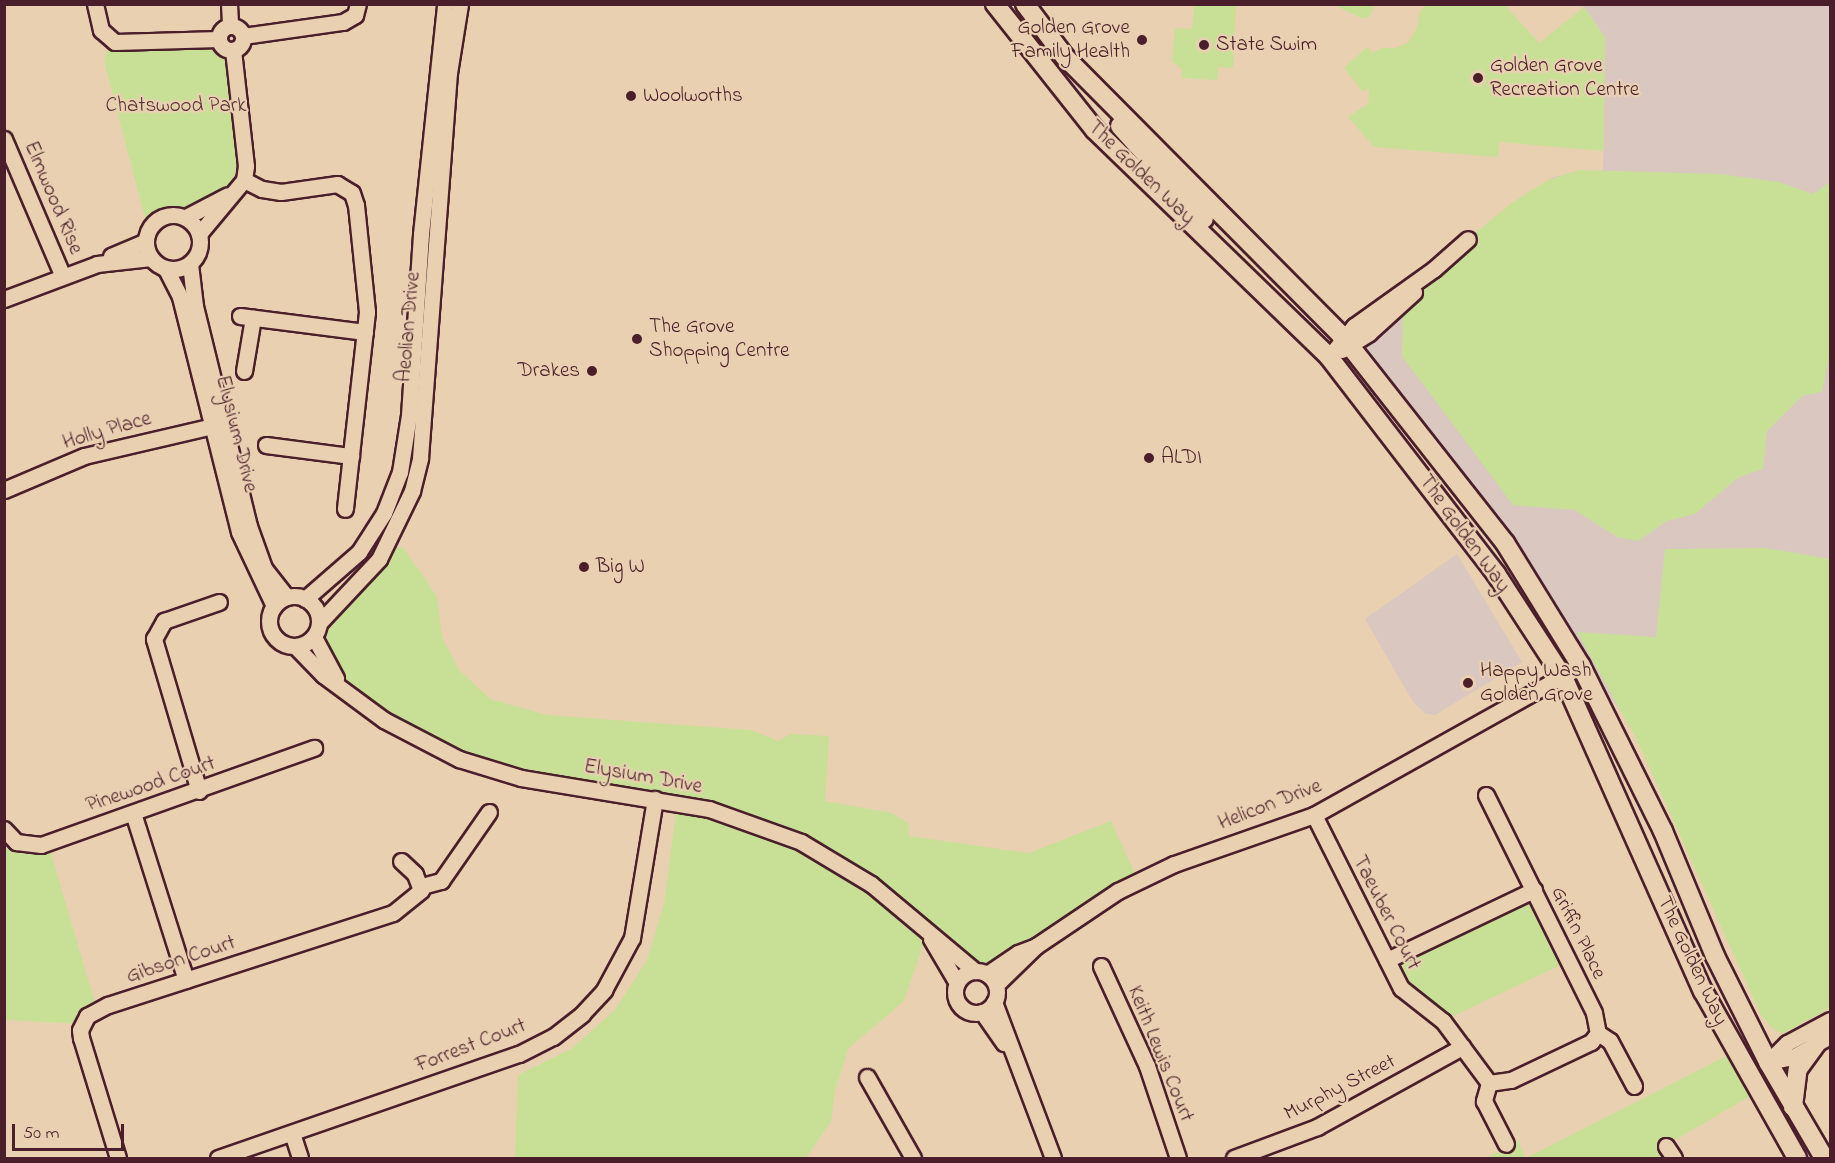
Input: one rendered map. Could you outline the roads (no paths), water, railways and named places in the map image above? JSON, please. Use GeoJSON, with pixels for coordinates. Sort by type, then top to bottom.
{"type":"FeatureCollection","features":[{"type":"Feature","properties":{"kind":"main road","name":"The Golden Way"},"geometry":{"type":"LineString","coordinates":[[995,4],[1078,112],[1329,357],[1496,574],[1563,677],[1703,991],[1739,1060],[1797,1158]]}},
{"type":"Feature","properties":{"kind":"main road","name":"The Golden Way"},"geometry":{"type":"LineString","coordinates":[[1025,4],[1065,57],[1346,342],[1505,543],[1581,666],[1663,831],[1715,956],[1768,1062],[1824,1158]]}},
{"type":"Feature","properties":{"kind":"main road"},"geometry":{"type":"LineString","coordinates":[[1065,57],[1139,151],[1206,220],[1222,252],[1238,233]]}},
{"type":"Feature","properties":{"kind":"main road"},"geometry":{"type":"LineString","coordinates":[[1793,1107],[1798,1070],[1823,1040]]}},
{"type":"Feature","properties":{"kind":"main road"},"geometry":{"type":"LineString","coordinates":[[1739,1060],[1768,1062],[1771,1114]]}},
{"type":"Feature","properties":{"kind":"street"},"geometry":{"type":"LineString","coordinates":[[95,4],[101,30],[115,42],[219,39]]}},
{"type":"Feature","properties":{"kind":"street"},"geometry":{"type":"LineString","coordinates":[[229,4],[230,25]]}},
{"type":"Feature","properties":{"kind":"street"},"geometry":{"type":"LineString","coordinates":[[243,36],[343,22],[355,15],[358,4]]}},
{"type":"Feature","properties":{"kind":"street","name":"Aeolian Drive"},"geometry":{"type":"LineString","coordinates":[[305,599],[359,552],[384,513],[402,464],[445,4]]}},
{"type":"Feature","properties":{"kind":"street","name":"Aeolian Drive"},"geometry":{"type":"LineString","coordinates":[[316,630],[379,559],[412,491],[420,458],[449,73],[460,4]]}},
{"type":"Feature","properties":{"kind":"street"},"geometry":{"type":"LineString","coordinates":[[230,25],[222,30],[219,39],[223,46],[233,50]]}},
{"type":"Feature","properties":{"kind":"street"},"geometry":{"type":"LineString","coordinates":[[230,25],[239,28],[243,36],[243,42],[233,50]]}},
{"type":"Feature","properties":{"kind":"street"},"geometry":{"type":"LineString","coordinates":[[199,234],[241,185],[246,166],[233,50]]}},
{"type":"Feature","properties":{"kind":"street","name":"Elmwood Rise"},"geometry":{"type":"LineString","coordinates":[[4,139],[62,274]]}},
{"type":"Feature","properties":{"kind":"street"},"geometry":{"type":"LineString","coordinates":[[186,218],[241,185],[281,192],[337,184],[352,193],[367,312],[345,508]]}},
{"type":"Feature","properties":{"kind":"street"},"geometry":{"type":"LineString","coordinates":[[98,264],[146,241],[158,219],[174,214],[186,218],[199,234],[200,248],[190,264],[166,269],[151,258],[146,241]]}},
{"type":"Feature","properties":{"kind":"street"},"geometry":{"type":"LineString","coordinates":[[1329,357],[1468,238]]}},
{"type":"Feature","properties":{"kind":"street"},"geometry":{"type":"LineString","coordinates":[[4,298],[62,274],[98,264],[151,258]]}},
{"type":"Feature","properties":{"kind":"street","name":"Elysium Drive"},"geometry":{"type":"LineString","coordinates":[[190,264],[195,306],[219,424]]}},
{"type":"Feature","properties":{"kind":"street","name":"Elysium Drive"},"geometry":{"type":"LineString","coordinates":[[166,269],[180,297],[249,526],[264,568],[280,602]]}},
{"type":"Feature","properties":{"kind":"street"},"geometry":{"type":"LineString","coordinates":[[243,371],[246,317],[365,332]]}},
{"type":"Feature","properties":{"kind":"street","name":"Holly Place"},"geometry":{"type":"LineString","coordinates":[[4,490],[84,456],[219,424]]}},
{"type":"Feature","properties":{"kind":"street"},"geometry":{"type":"LineString","coordinates":[[266,445],[351,456]]}},
{"type":"Feature","properties":{"kind":"street"},"geometry":{"type":"LineString","coordinates":[[305,599],[313,604],[316,630],[296,647],[284,645],[270,630],[269,620],[280,602],[305,599]]}},
{"type":"Feature","properties":{"kind":"street"},"geometry":{"type":"LineString","coordinates":[[199,791],[154,639],[164,621],[219,602]]}},
{"type":"Feature","properties":{"kind":"street","name":"Elysium Drive"},"geometry":{"type":"LineString","coordinates":[[316,630],[341,686]]}},
{"type":"Feature","properties":{"kind":"street","name":"Elysium Drive"},"geometry":{"type":"LineString","coordinates":[[296,647],[323,675],[400,730],[459,759],[521,778],[656,799],[731,815],[801,842],[871,884],[927,933],[986,977]]}},
{"type":"Feature","properties":{"kind":"street","name":"Helicon Drive"},"geometry":{"type":"LineString","coordinates":[[986,977],[1138,881],[1231,843],[1314,815],[1581,666]]}},
{"type":"Feature","properties":{"kind":"street","name":"Pinewood Court"},"geometry":{"type":"LineString","coordinates":[[4,829],[16,842],[33,846],[199,791],[314,748]]}},
{"type":"Feature","properties":{"kind":"street","name":"Griffin Place"},"geometry":{"type":"LineString","coordinates":[[1486,795],[1594,1013],[1598,1033],[1610,1041],[1634,1086]]}},
{"type":"Feature","properties":{"kind":"street","name":"Forrest Court"},"geometry":{"type":"LineString","coordinates":[[218,1158],[519,1054],[553,1037],[582,1014],[603,990],[632,938],[656,799]]}},
{"type":"Feature","properties":{"kind":"street","name":"Gibson Court"},"geometry":{"type":"LineString","coordinates":[[118,1158],[81,1038],[81,1024],[92,1012],[393,913],[419,893],[422,886],[441,881],[489,812]]}},
{"type":"Feature","properties":{"kind":"street"},"geometry":{"type":"LineString","coordinates":[[133,813],[186,980]]}},
{"type":"Feature","properties":{"kind":"street","name":"Taeuber Court"},"geometry":{"type":"LineString","coordinates":[[1314,815],[1401,988],[1443,1021],[1485,1078]]}},
{"type":"Feature","properties":{"kind":"street"},"geometry":{"type":"LineString","coordinates":[[401,861],[422,886]]}},
{"type":"Feature","properties":{"kind":"street"},"geometry":{"type":"LineString","coordinates":[[1387,960],[1534,890]]}},
{"type":"Feature","properties":{"kind":"street","name":"Elysium Drive"},"geometry":{"type":"LineString","coordinates":[[927,933],[957,983]]}},
{"type":"Feature","properties":{"kind":"street","name":"Keith Lewis Court"},"geometry":{"type":"LineString","coordinates":[[1101,966],[1147,1066],[1178,1158]]}},
{"type":"Feature","properties":{"kind":"street"},"geometry":{"type":"LineString","coordinates":[[988,1007],[969,1011],[958,1003],[957,983],[961,976],[986,977],[988,1007],[1014,1055],[1053,1158]]}},
{"type":"Feature","properties":{"kind":"street"},"geometry":{"type":"LineString","coordinates":[[1768,1062],[1787,1043],[1830,1020]]}},
{"type":"Feature","properties":{"kind":"street"},"geometry":{"type":"LineString","coordinates":[[1506,1144],[1484,1101],[1485,1078],[1521,1075],[1591,1042],[1598,1033]]}},
{"type":"Feature","properties":{"kind":"street"},"geometry":{"type":"LineString","coordinates":[[1768,1062],[1793,1057],[1823,1040]]}},
{"type":"Feature","properties":{"kind":"street","name":"Murphy Street"},"geometry":{"type":"LineString","coordinates":[[1234,1158],[1317,1127],[1462,1047]]}},
{"type":"Feature","properties":{"kind":"street"},"geometry":{"type":"LineString","coordinates":[[867,1077],[913,1158]]}},
{"type":"Feature","properties":{"kind":"street"},"geometry":{"type":"LineString","coordinates":[[292,1133],[300,1158]]}},
{"type":"Feature","properties":{"kind":"place","name":"Golden Grove Family Health"},"geometry":{"type":"Point","coordinates":[1142,40]}},
{"type":"Feature","properties":{"kind":"place","name":"State Swim"},"geometry":{"type":"Point","coordinates":[1204,45]}},
{"type":"Feature","properties":{"kind":"place","name":"Golden Grove Recreation Centre"},"geometry":{"type":"Point","coordinates":[1478,78]}},
{"type":"Feature","properties":{"kind":"place","name":"Woolworths"},"geometry":{"type":"Point","coordinates":[631,96]}},
{"type":"Feature","properties":{"kind":"place","name":"The Grove Shopping Centre"},"geometry":{"type":"Point","coordinates":[637,339]}},
{"type":"Feature","properties":{"kind":"place","name":"Drakes"},"geometry":{"type":"Point","coordinates":[592,371]}},
{"type":"Feature","properties":{"kind":"place","name":"ALDI"},"geometry":{"type":"Point","coordinates":[1149,458]}},
{"type":"Feature","properties":{"kind":"place","name":"Big W"},"geometry":{"type":"Point","coordinates":[584,567]}},
{"type":"Feature","properties":{"kind":"place","name":"Happy Wash Golden Grove"},"geometry":{"type":"Point","coordinates":[1468,683]}},
{"type":"Feature","properties":{"kind":"park label","name":"Chatswood Park"},"geometry":{"type":"Point","coordinates":[176,106]}}]}
